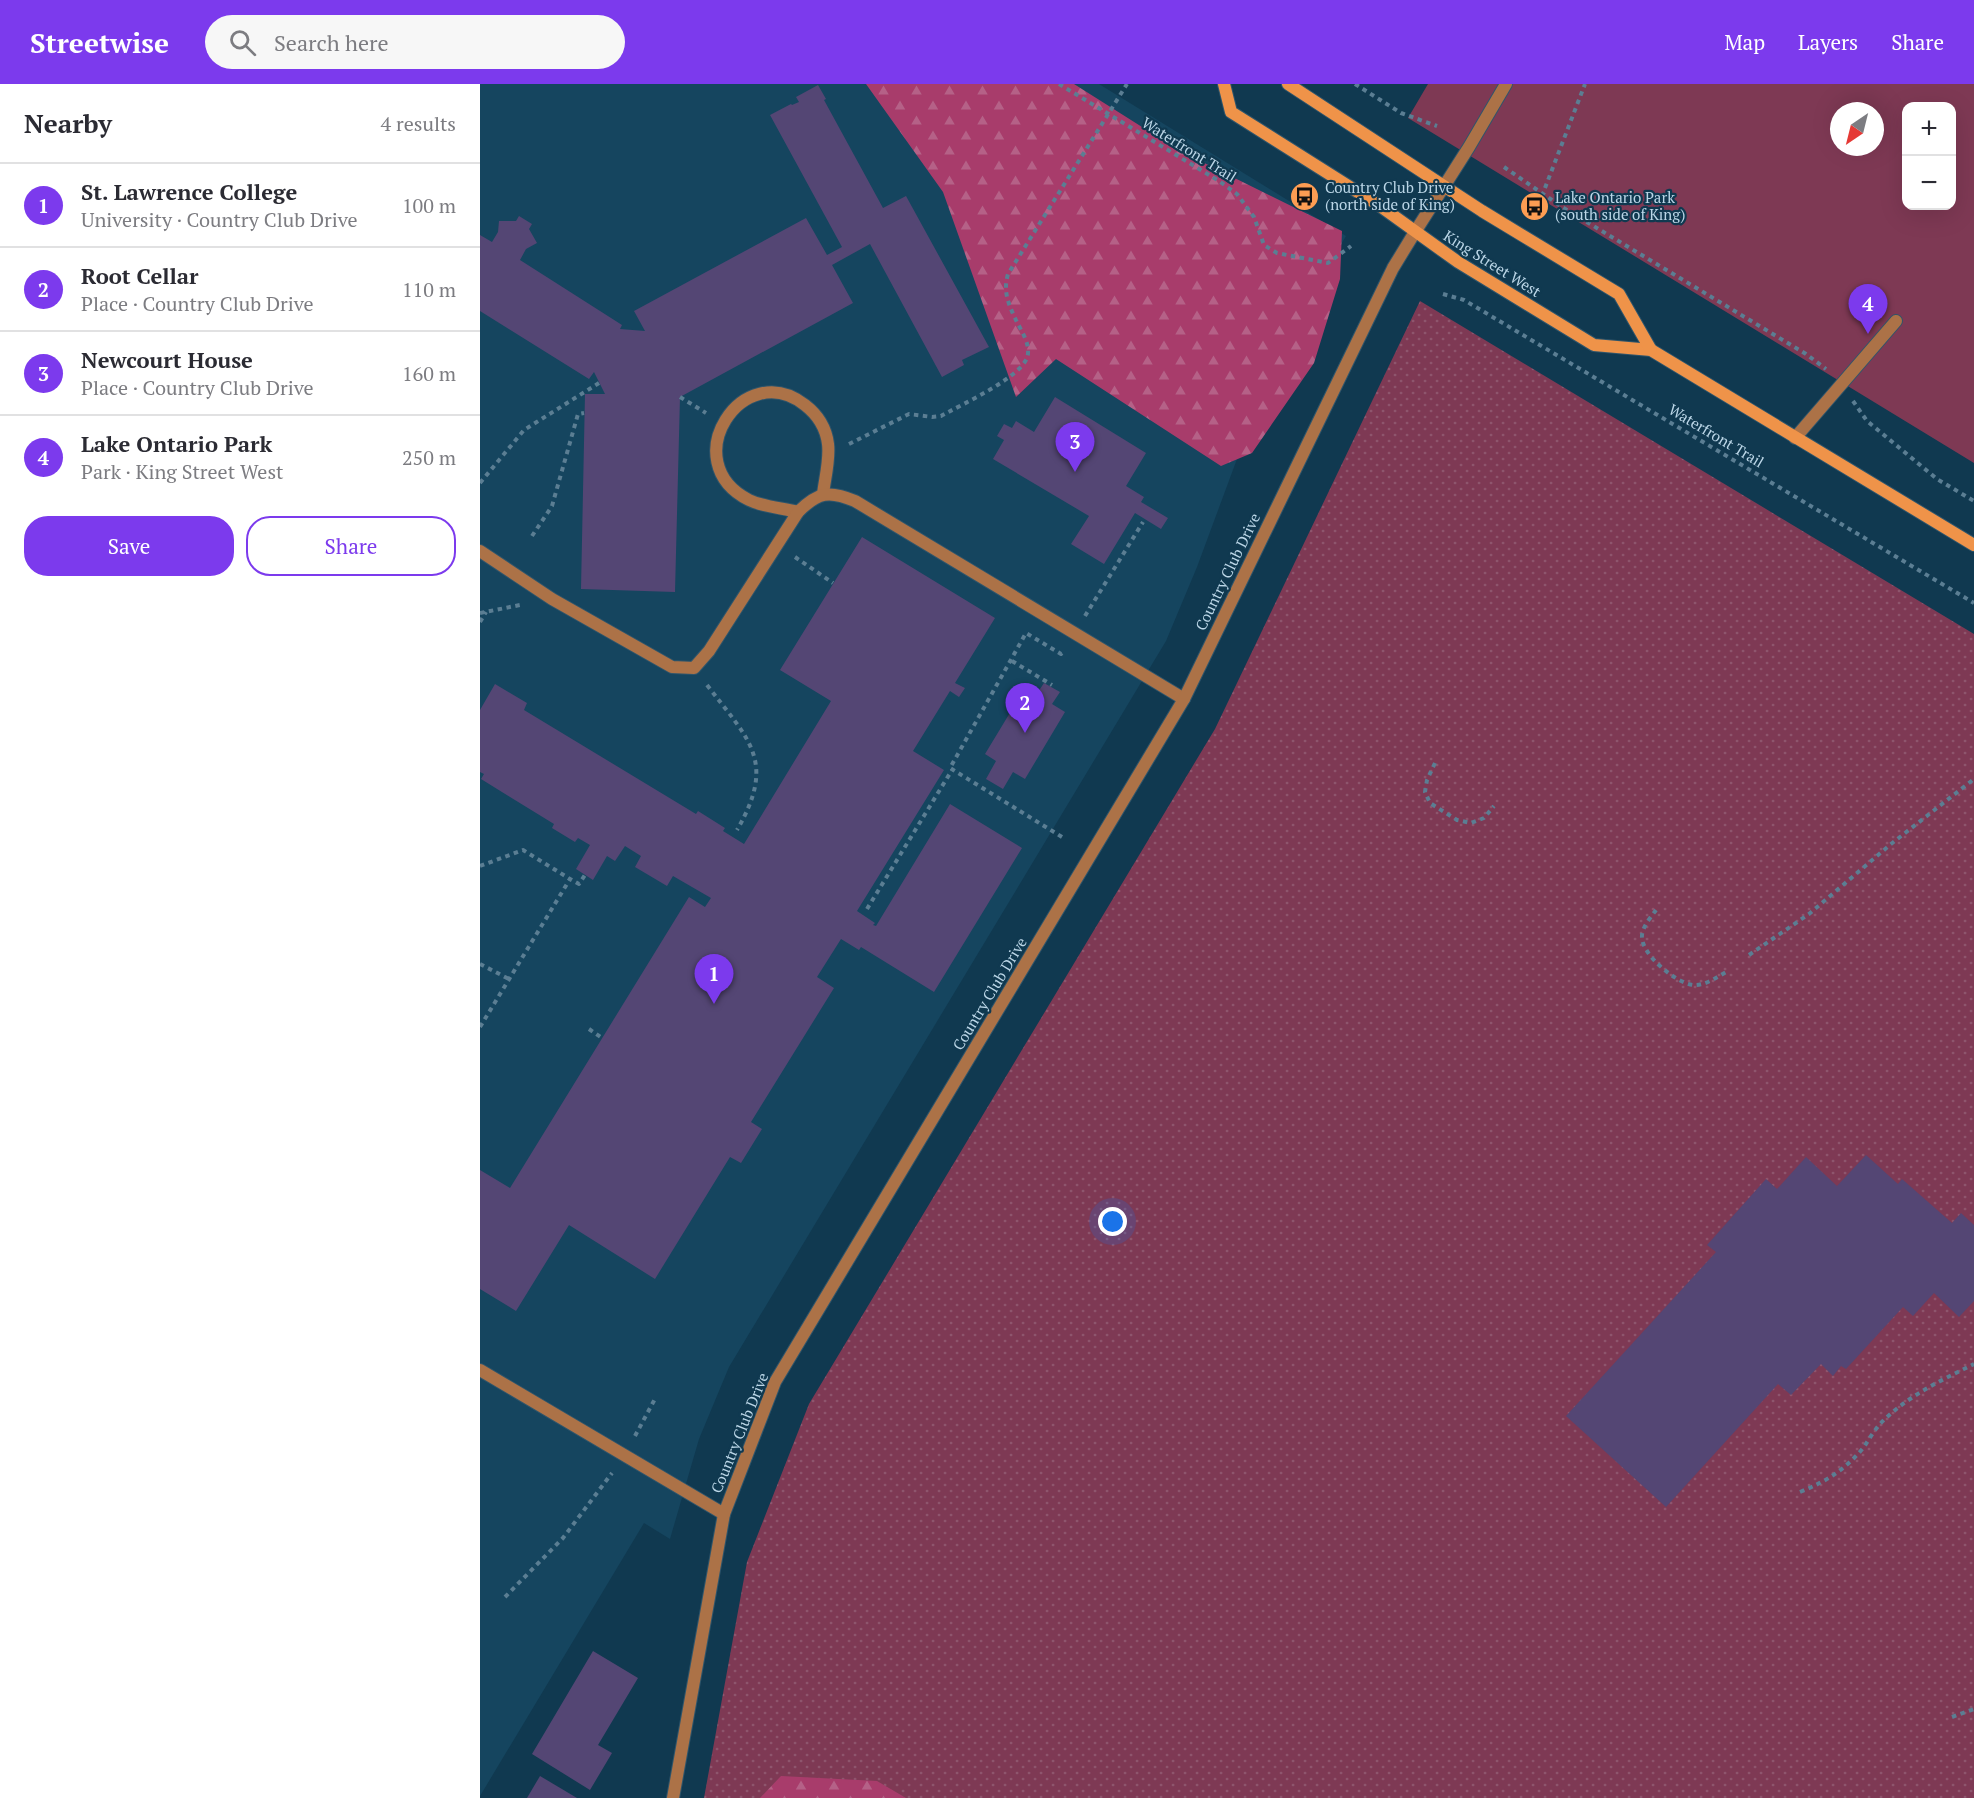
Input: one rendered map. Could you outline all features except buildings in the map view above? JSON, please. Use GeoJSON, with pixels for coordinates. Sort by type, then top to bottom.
{"type":"FeatureCollection","features":[{"type":"Feature","properties":{"kind":"main road","name":"King Street West"},"geometry":{"type":"LineString","coordinates":[[1224,84],[1231,112],[1594,345],[1651,350],[1974,545]]}},
{"type":"Feature","properties":{"kind":"main road","name":"King Street West"},"geometry":{"type":"LineString","coordinates":[[1288,84],[1443,186],[1619,294],[1651,350]]}},
{"type":"Feature","properties":{"kind":"street","name":"Country Club Drive"},"geometry":{"type":"LineString","coordinates":[[673,1798],[724,1514],[775,1382],[1184,699],[1393,268],[1506,84]]}},
{"type":"Feature","properties":{"kind":"street"},"geometry":{"type":"LineString","coordinates":[[1795,438],[1896,321]]}},
{"type":"Feature","properties":{"kind":"street"},"geometry":{"type":"LineString","coordinates":[[798,512],[751,501],[735,491],[723,477],[717,459],[716,440],[722,423],[733,409],[747,399],[765,393],[783,394],[800,401],[814,412],[824,427],[828,445],[823,494]]}},
{"type":"Feature","properties":{"kind":"street"},"geometry":{"type":"LineString","coordinates":[[480,551],[552,599],[672,667],[694,668],[709,651],[798,512],[809,501],[823,494],[840,495],[855,501],[1184,699]]}},
{"type":"Feature","properties":{"kind":"street"},"geometry":{"type":"LineString","coordinates":[[480,1370],[724,1514]]}},
{"type":"Feature","properties":{"kind":"path","name":"Waterfront Trail"},"geometry":{"type":"LineString","coordinates":[[1059,84],[1237,194],[1254,217],[1264,245],[1277,253],[1328,263],[1351,246]]}},
{"type":"Feature","properties":{"kind":"path"},"geometry":{"type":"LineString","coordinates":[[843,448],[909,414],[941,416],[1011,376],[1026,363],[1027,343],[1005,294],[1008,274],[1127,84]]}},
{"type":"Feature","properties":{"kind":"path"},"geometry":{"type":"LineString","coordinates":[[1355,84],[1401,113],[1437,126]]}},
{"type":"Feature","properties":{"kind":"path"},"geometry":{"type":"LineString","coordinates":[[1545,188],[1585,84]]}},
{"type":"Feature","properties":{"kind":"path"},"geometry":{"type":"LineString","coordinates":[[1504,167],[1562,207],[1806,354],[1844,381],[1854,403],[1867,421],[1937,479],[1974,501]]}},
{"type":"Feature","properties":{"kind":"path","name":"Waterfront Trail"},"geometry":{"type":"LineString","coordinates":[[1443,294],[1464,300],[1974,603]]}},
{"type":"Feature","properties":{"kind":"path"},"geometry":{"type":"LineString","coordinates":[[480,483],[524,430],[599,383]]}},
{"type":"Feature","properties":{"kind":"path"},"geometry":{"type":"LineString","coordinates":[[680,397],[722,423]]}},
{"type":"Feature","properties":{"kind":"path"},"geometry":{"type":"LineString","coordinates":[[532,536],[552,506],[578,414],[584,413]]}},
{"type":"Feature","properties":{"kind":"path"},"geometry":{"type":"LineString","coordinates":[[867,909],[952,770],[950,768],[1026,633],[1061,654],[1143,522]]}},
{"type":"Feature","properties":{"kind":"path"},"geometry":{"type":"LineString","coordinates":[[776,545],[833,583]]}},
{"type":"Feature","properties":{"kind":"path"},"geometry":{"type":"LineString","coordinates":[[480,613],[552,599]]}},
{"type":"Feature","properties":{"kind":"path"},"geometry":{"type":"LineString","coordinates":[[480,622],[486,612]]}},
{"type":"Feature","properties":{"kind":"path"},"geometry":{"type":"LineString","coordinates":[[1012,661],[1052,685]]}},
{"type":"Feature","properties":{"kind":"path"},"geometry":{"type":"LineString","coordinates":[[694,668],[752,746],[757,768],[755,789],[749,808],[737,830]]}},
{"type":"Feature","properties":{"kind":"path"},"geometry":{"type":"LineString","coordinates":[[1435,763],[1427,780],[1425,792],[1430,803],[1457,820],[1471,823],[1484,818],[1494,806]]}},
{"type":"Feature","properties":{"kind":"path"},"geometry":{"type":"LineString","coordinates":[[952,770],[1062,837]]}},
{"type":"Feature","properties":{"kind":"path"},"geometry":{"type":"LineString","coordinates":[[1749,955],[1809,914],[1875,857],[1974,778]]}},
{"type":"Feature","properties":{"kind":"path"},"geometry":{"type":"LineString","coordinates":[[480,866],[523,850],[579,884],[585,875]]}},
{"type":"Feature","properties":{"kind":"path"},"geometry":{"type":"LineString","coordinates":[[480,1026],[570,879]]}},
{"type":"Feature","properties":{"kind":"path"},"geometry":{"type":"LineString","coordinates":[[1656,910],[1642,935],[1644,947],[1672,976],[1694,985],[1708,982],[1728,970]]}},
{"type":"Feature","properties":{"kind":"path"},"geometry":{"type":"LineString","coordinates":[[480,964],[509,979]]}},
{"type":"Feature","properties":{"kind":"path"},"geometry":{"type":"LineString","coordinates":[[589,1029],[602,1038]]}},
{"type":"Feature","properties":{"kind":"path"},"geometry":{"type":"LineString","coordinates":[[1800,1492],[1820,1484],[1846,1467],[1880,1424],[1909,1400],[1927,1387],[1974,1364]]}},
{"type":"Feature","properties":{"kind":"path"},"geometry":{"type":"LineString","coordinates":[[505,1597],[563,1538],[592,1501],[623,1455],[656,1397]]}},
{"type":"Feature","properties":{"kind":"path"},"geometry":{"type":"LineString","coordinates":[[1952,1717],[1974,1709]]}},
{"type":"Feature","properties":{"kind":"shaded area"},"geometry":{"type":"Polygon","coordinates":[[[480,84],[1099,84],[1346,236],[1305,304],[1267,378],[1197,567],[1166,641],[729,1367],[699,1439],[670,1539],[644,1523],[480,1796],[480,84]]]}},
{"type":"Feature","properties":{"kind":"shaded area"},"geometry":{"type":"Polygon","coordinates":[[[1428,84],[1974,84],[1974,463],[1408,118],[1428,84]]]}},
{"type":"Feature","properties":{"kind":"shaded area"},"geometry":{"type":"Polygon","coordinates":[[[1420,301],[1974,634],[1974,1798],[704,1798],[747,1562],[809,1404],[1215,729],[1420,301]]]}},
{"type":"Feature","properties":{"kind":"green space"},"geometry":{"type":"Polygon","coordinates":[[[866,84],[1074,84],[1180,151],[1342,231],[1340,279],[1314,363],[1252,453],[1221,466],[1056,359],[1016,397],[943,192],[866,84]]]}},
{"type":"Feature","properties":{"kind":"green space"},"geometry":{"type":"Polygon","coordinates":[[[781,1776],[877,1781],[906,1798],[760,1798],[781,1776]]]}},
{"type":"Feature","properties":{"kind":"place","name":"Country Club Drive (north side of King)"},"geometry":{"type":"Point","coordinates":[1304,197]}},
{"type":"Feature","properties":{"kind":"place","name":"Lake Ontario Park (south side of King)"},"geometry":{"type":"Point","coordinates":[1534,207]}},
{"type":"Feature","properties":{"kind":"place","name":"Lake Ontario Park"},"geometry":{"type":"Point","coordinates":[1868,334]}},
{"type":"Feature","properties":{"kind":"place","name":"Newcourt House"},"geometry":{"type":"Point","coordinates":[1075,472]}},
{"type":"Feature","properties":{"kind":"place","name":"Root Cellar"},"geometry":{"type":"Point","coordinates":[1025,733]}},
{"type":"Feature","properties":{"kind":"place","name":"St. Lawrence College"},"geometry":{"type":"Point","coordinates":[714,1004]}}]}
